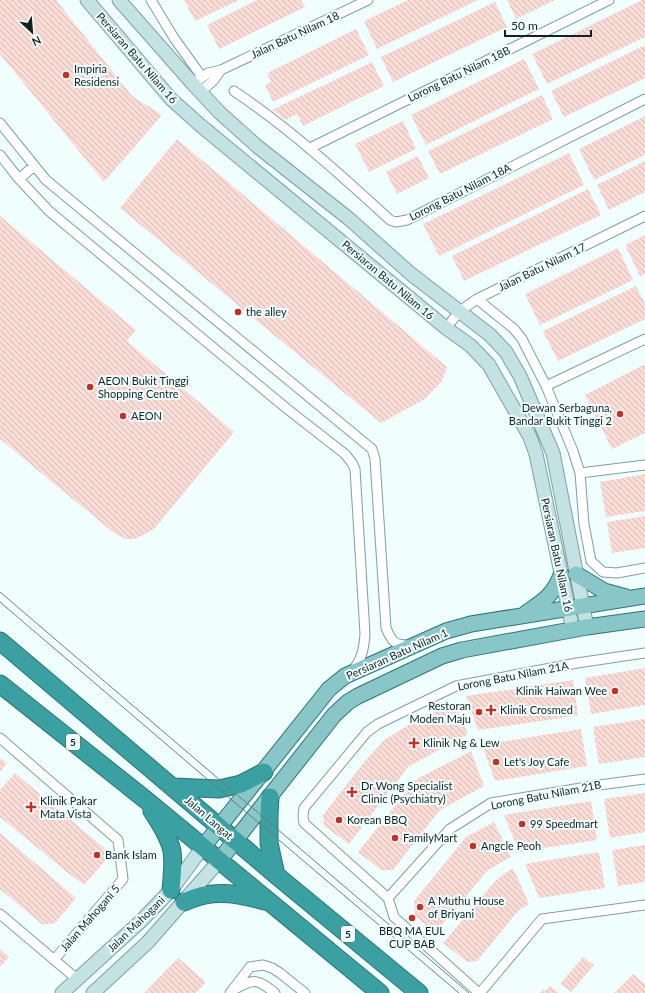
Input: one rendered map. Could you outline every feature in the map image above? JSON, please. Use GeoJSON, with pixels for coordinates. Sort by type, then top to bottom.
{"type":"FeatureCollection","features":[{"type":"Feature","properties":{"kind":"highway","name":"Jalan Langat"},"geometry":{"type":"LineString","coordinates":[[0,641],[276,875],[420,993]]}},
{"type":"Feature","properties":{"kind":"highway","name":"5"},"geometry":{"type":"LineString","coordinates":[[0,684],[146,800],[380,993]]}},
{"type":"Feature","properties":{"kind":"highway"},"geometry":{"type":"LineString","coordinates":[[174,787],[219,789],[241,784],[264,772]]}},
{"type":"Feature","properties":{"kind":"highway"},"geometry":{"type":"LineString","coordinates":[[270,797],[268,815],[269,843],[276,875]]}},
{"type":"Feature","properties":{"kind":"highway"},"geometry":{"type":"LineString","coordinates":[[146,800],[167,836],[172,851],[173,865],[171,890]]}},
{"type":"Feature","properties":{"kind":"highway"},"geometry":{"type":"LineString","coordinates":[[184,902],[203,895],[218,893],[252,897],[273,905]]}},
{"type":"Feature","properties":{"kind":"main road"},"geometry":{"type":"LineString","coordinates":[[576,574],[604,591],[630,598]]}},
{"type":"Feature","properties":{"kind":"main road"},"geometry":{"type":"LineString","coordinates":[[522,616],[546,599],[561,575]]}},
{"type":"Feature","properties":{"kind":"main road","name":"Persiaran Batu Nilam 1"},"geometry":{"type":"LineString","coordinates":[[202,847],[220,827],[329,689],[345,676],[446,631],[471,624],[645,596]]}},
{"type":"Feature","properties":{"kind":"main road","name":"Persiaran Batu Nilam 1"},"geometry":{"type":"LineString","coordinates":[[219,861],[334,715],[348,702],[358,696],[442,656],[462,650],[580,628],[645,619]]}},
{"type":"Feature","properties":{"kind":"street","name":"Persiaran Batu Nilam 16"},"geometry":{"type":"LineString","coordinates":[[87,0],[171,99],[200,125],[446,328],[470,346],[489,365],[530,437],[536,454],[568,609],[580,628]]}},
{"type":"Feature","properties":{"kind":"street","name":"Persiaran Batu Nilam 16"},"geometry":{"type":"LineString","coordinates":[[119,0],[199,84],[219,112],[258,147],[348,218],[410,274],[490,335],[506,352],[520,376],[553,453],[576,574],[584,606],[580,628]]}},
{"type":"Feature","properties":{"kind":"street"},"geometry":{"type":"LineString","coordinates":[[151,0],[199,84]]}},
{"type":"Feature","properties":{"kind":"street","name":"Jalan Batu Nilam 18"},"geometry":{"type":"LineString","coordinates":[[199,84],[208,73],[221,70],[368,0]]}},
{"type":"Feature","properties":{"kind":"street","name":"Lorong Batu Nilam 18B"},"geometry":{"type":"LineString","coordinates":[[310,148],[608,0]]}},
{"type":"Feature","properties":{"kind":"street","name":"Jalan Batu Nilam 18"},"geometry":{"type":"LineString","coordinates":[[199,84],[213,81],[221,70]]}},
{"type":"Feature","properties":{"kind":"street","name":"Lorong Batu Nilam 18A"},"geometry":{"type":"LineString","coordinates":[[234,91],[265,112],[310,148],[390,220],[396,222],[413,216],[645,99]]}},
{"type":"Feature","properties":{"kind":"street"},"geometry":{"type":"LineString","coordinates":[[0,123],[46,180],[372,449],[375,459],[386,628],[391,641],[399,645],[413,646]]}},
{"type":"Feature","properties":{"kind":"street"},"geometry":{"type":"LineString","coordinates":[[0,155],[18,179],[49,211],[286,408],[344,454],[352,463],[355,469],[366,634],[364,651],[360,660],[354,670],[345,676]]}},
{"type":"Feature","properties":{"kind":"street"},"geometry":{"type":"LineString","coordinates":[[18,179],[34,166]]}},
{"type":"Feature","properties":{"kind":"street","name":"Jalan Batu Nilam 17"},"geometry":{"type":"LineString","coordinates":[[446,328],[460,311],[477,299],[645,216]]}},
{"type":"Feature","properties":{"kind":"street"},"geometry":{"type":"LineString","coordinates":[[477,299],[514,329],[522,339],[546,386],[573,451],[580,473],[584,524],[591,561],[603,572],[617,573],[645,568]]}},
{"type":"Feature","properties":{"kind":"street"},"geometry":{"type":"LineString","coordinates":[[546,386],[645,339]]}},
{"type":"Feature","properties":{"kind":"street"},"geometry":{"type":"LineString","coordinates":[[580,473],[645,465]]}},
{"type":"Feature","properties":{"kind":"street","name":"Lorong Batu Nilam 21A"},"geometry":{"type":"LineString","coordinates":[[388,898],[304,823],[302,816],[304,808],[367,732],[378,724],[456,686],[577,663],[645,653]]}},
{"type":"Feature","properties":{"kind":"street","name":"Jalan Mahogani 5"},"geometry":{"type":"LineString","coordinates":[[0,738],[118,840],[123,879],[54,960]]}},
{"type":"Feature","properties":{"kind":"street","name":"Lorong Batu Nilam 21B"},"geometry":{"type":"LineString","coordinates":[[388,898],[450,829],[491,803],[645,779]]}},
{"type":"Feature","properties":{"kind":"street","name":"Jalan Mahogani"},"geometry":{"type":"LineString","coordinates":[[62,993],[140,922],[171,890],[202,847]]}},
{"type":"Feature","properties":{"kind":"street","name":"Jalan Mahogani"},"geometry":{"type":"LineString","coordinates":[[93,993],[148,942],[219,861]]}},
{"type":"Feature","properties":{"kind":"street"},"geometry":{"type":"LineString","coordinates":[[388,898],[394,917],[479,993],[542,919],[645,906]]}},
{"type":"Feature","properties":{"kind":"street"},"geometry":{"type":"LineString","coordinates":[[0,914],[78,980]]}},
{"type":"Feature","properties":{"kind":"street"},"geometry":{"type":"LineString","coordinates":[[231,992],[250,967],[263,965],[280,973],[305,993]]}},
{"type":"Feature","properties":{"kind":"street"},"geometry":{"type":"LineString","coordinates":[[231,992],[250,981],[259,981],[275,993]]}},
{"type":"Feature","properties":{"kind":"building","name":"Impiria Residensi"},"geometry":{"type":"Polygon","coordinates":[[[0,0],[56,0],[132,96],[162,115],[104,182],[0,54],[0,0]]]}},
{"type":"Feature","properties":{"kind":"building"},"geometry":{"type":"Polygon","coordinates":[[[184,0],[239,0],[195,21],[184,0]]]}},
{"type":"Feature","properties":{"kind":"building"},"geometry":{"type":"Polygon","coordinates":[[[257,0],[301,0],[305,7],[219,49],[207,25],[257,0]]]}},
{"type":"Feature","properties":{"kind":"building"},"geometry":{"type":"Polygon","coordinates":[[[408,0],[478,0],[377,49],[364,21],[408,0]]]}},
{"type":"Feature","properties":{"kind":"building"},"geometry":{"type":"Polygon","coordinates":[[[507,0],[555,0],[516,19],[507,0]]]}},
{"type":"Feature","properties":{"kind":"building"},"geometry":{"type":"Polygon","coordinates":[[[642,0],[645,0],[645,37],[547,84],[532,54],[642,0]]]}},
{"type":"Feature","properties":{"kind":"building"},"geometry":{"type":"Polygon","coordinates":[[[495,2],[507,27],[393,82],[381,57],[495,2]]]}},
{"type":"Feature","properties":{"kind":"building"},"geometry":{"type":"Polygon","coordinates":[[[356,29],[369,55],[273,102],[265,85],[271,82],[267,73],[356,29]]]}},
{"type":"Feature","properties":{"kind":"building"},"geometry":{"type":"Polygon","coordinates":[[[645,45],[645,78],[564,117],[551,91],[645,45]]]}},
{"type":"Feature","properties":{"kind":"building"},"geometry":{"type":"Polygon","coordinates":[[[524,59],[539,89],[426,145],[411,115],[524,59]]]}},
{"type":"Feature","properties":{"kind":"building"},"geometry":{"type":"Polygon","coordinates":[[[372,62],[384,86],[303,126],[297,114],[286,120],[272,110],[372,62]]]}},
{"type":"Feature","properties":{"kind":"building"},"geometry":{"type":"Polygon","coordinates":[[[542,95],[553,119],[440,174],[428,151],[542,95]]]}},
{"type":"Feature","properties":{"kind":"building"},"geometry":{"type":"Polygon","coordinates":[[[645,116],[645,155],[594,180],[579,149],[645,116]]]}},
{"type":"Feature","properties":{"kind":"building"},"geometry":{"type":"Polygon","coordinates":[[[403,121],[416,149],[369,172],[355,144],[403,121]]]}},
{"type":"Feature","properties":{"kind":"building"},"geometry":{"type":"Polygon","coordinates":[[[177,139],[447,367],[442,381],[425,399],[381,423],[120,208],[177,139]]]}},
{"type":"Feature","properties":{"kind":"building"},"geometry":{"type":"Polygon","coordinates":[[[569,153],[584,185],[439,256],[423,224],[569,153]]]}},
{"type":"Feature","properties":{"kind":"building"},"geometry":{"type":"Polygon","coordinates":[[[418,156],[429,178],[397,194],[386,172],[418,156]]]}},
{"type":"Feature","properties":{"kind":"building"},"geometry":{"type":"Polygon","coordinates":[[[645,161],[645,192],[609,210],[597,185],[645,161]]]}},
{"type":"Feature","properties":{"kind":"building"},"geometry":{"type":"Polygon","coordinates":[[[588,189],[601,215],[464,281],[452,256],[588,189]]]}},
{"type":"Feature","properties":{"kind":"building","name":"AEON Bukit Tinggi Shopping Centre"},"geometry":{"type":"Polygon","coordinates":[[[0,216],[136,330],[127,341],[234,432],[154,529],[135,539],[126,539],[114,533],[0,439],[0,216]]]}},
{"type":"Feature","properties":{"kind":"building"},"geometry":{"type":"Polygon","coordinates":[[[645,235],[645,274],[640,276],[625,245],[645,235]]]}},
{"type":"Feature","properties":{"kind":"building"},"geometry":{"type":"Polygon","coordinates":[[[618,248],[633,280],[540,325],[525,294],[618,248]]]}},
{"type":"Feature","properties":{"kind":"building"},"geometry":{"type":"Polygon","coordinates":[[[636,286],[645,304],[645,319],[558,361],[543,331],[636,286]]]}},
{"type":"Feature","properties":{"kind":"building","name":"Dewan Serbaguna, Bandar Bukit Tinggi 2"},"geometry":{"type":"Polygon","coordinates":[[[645,364],[645,433],[612,449],[585,395],[645,364]]]}},
{"type":"Feature","properties":{"kind":"building"},"geometry":{"type":"Polygon","coordinates":[[[645,474],[645,511],[606,517],[600,482],[645,474]]]}},
{"type":"Feature","properties":{"kind":"building"},"geometry":{"type":"Polygon","coordinates":[[[645,516],[645,548],[612,553],[607,522],[645,516]]]}},
{"type":"Feature","properties":{"kind":"building"},"geometry":{"type":"Polygon","coordinates":[[[645,668],[645,705],[591,714],[585,678],[645,668]]]}},
{"type":"Feature","properties":{"kind":"building"},"geometry":{"type":"Polygon","coordinates":[[[573,680],[578,715],[555,719],[478,730],[466,696],[573,680]]]}},
{"type":"Feature","properties":{"kind":"building"},"geometry":{"type":"Polygon","coordinates":[[[455,701],[468,734],[408,767],[349,844],[324,826],[323,815],[364,762],[384,740],[420,718],[455,701]]]}},
{"type":"Feature","properties":{"kind":"building"},"geometry":{"type":"Polygon","coordinates":[[[645,719],[645,757],[599,764],[593,727],[645,719]]]}},
{"type":"Feature","properties":{"kind":"building"},"geometry":{"type":"Polygon","coordinates":[[[581,729],[587,766],[495,781],[482,745],[581,729]]]}},
{"type":"Feature","properties":{"kind":"building"},"geometry":{"type":"Polygon","coordinates":[[[471,751],[484,786],[440,810],[393,870],[381,870],[358,852],[417,779],[471,751]]]}},
{"type":"Feature","properties":{"kind":"building"},"geometry":{"type":"Polygon","coordinates":[[[0,758],[7,763],[0,772],[0,758]]]}},
{"type":"Feature","properties":{"kind":"building"},"geometry":{"type":"Polygon","coordinates":[[[15,773],[104,848],[106,860],[84,885],[0,817],[0,790],[15,773]]]}},
{"type":"Feature","properties":{"kind":"building"},"geometry":{"type":"Polygon","coordinates":[[[645,793],[645,832],[610,838],[604,799],[645,793]]]}},
{"type":"Feature","properties":{"kind":"building"},"geometry":{"type":"Polygon","coordinates":[[[591,801],[597,840],[519,852],[504,815],[591,801]]]}},
{"type":"Feature","properties":{"kind":"building"},"geometry":{"type":"Polygon","coordinates":[[[494,822],[511,857],[488,870],[435,933],[415,916],[414,901],[466,837],[494,822]]]}},
{"type":"Feature","properties":{"kind":"building"},"geometry":{"type":"Polygon","coordinates":[[[0,833],[76,898],[55,923],[43,925],[0,889],[0,833]]]}},
{"type":"Feature","properties":{"kind":"building"},"geometry":{"type":"Polygon","coordinates":[[[645,845],[645,882],[618,886],[612,850],[645,845]]]}},
{"type":"Feature","properties":{"kind":"building"},"geometry":{"type":"Polygon","coordinates":[[[599,852],[605,888],[539,898],[525,864],[599,852]]]}},
{"type":"Feature","properties":{"kind":"building"},"geometry":{"type":"Polygon","coordinates":[[[513,868],[529,904],[519,910],[477,961],[467,962],[443,943],[496,880],[513,868]]]}},
{"type":"Feature","properties":{"kind":"building"},"geometry":{"type":"Polygon","coordinates":[[[0,949],[9,957],[0,967],[0,949]]]}},
{"type":"Feature","properties":{"kind":"building"},"geometry":{"type":"Polygon","coordinates":[[[583,957],[594,965],[571,992],[560,984],[583,957]]]}},
{"type":"Feature","properties":{"kind":"building"},"geometry":{"type":"Polygon","coordinates":[[[178,958],[206,982],[196,993],[144,993],[178,958]]]}},
{"type":"Feature","properties":{"kind":"building"},"geometry":{"type":"Polygon","coordinates":[[[633,974],[645,984],[645,993],[614,993],[633,974]]]}},
{"type":"Feature","properties":{"kind":"building"},"geometry":{"type":"Polygon","coordinates":[[[550,986],[559,993],[540,993],[543,989],[545,991],[550,986]]]}},
{"type":"Feature","properties":{"kind":"tram line"},"geometry":{"type":"LineString","coordinates":[[0,592],[469,993]]}},
{"type":"Feature","properties":{"kind":"tram line"},"geometry":{"type":"LineString","coordinates":[[0,602],[459,993]]}},
{"type":"Feature","properties":{"kind":"place","name":"Impiria Residensi"},"geometry":{"type":"Point","coordinates":[66,75]}},
{"type":"Feature","properties":{"kind":"place","name":"the alley"},"geometry":{"type":"Point","coordinates":[238,312]}},
{"type":"Feature","properties":{"kind":"place","name":"AEON Bukit Tinggi Shopping Centre"},"geometry":{"type":"Point","coordinates":[90,387]}},
{"type":"Feature","properties":{"kind":"place","name":"Dewan Serbaguna, Bandar Bukit Tinggi 2"},"geometry":{"type":"Point","coordinates":[620,414]}},
{"type":"Feature","properties":{"kind":"place","name":"AEON"},"geometry":{"type":"Point","coordinates":[123,416]}},
{"type":"Feature","properties":{"kind":"place","name":"Klinik Haiwan Wee"},"geometry":{"type":"Point","coordinates":[615,691]}},
{"type":"Feature","properties":{"kind":"place","name":"Klinik Crosmed"},"geometry":{"type":"Point","coordinates":[491,710]}},
{"type":"Feature","properties":{"kind":"place","name":"Restoran Moden Maju"},"geometry":{"type":"Point","coordinates":[479,712]}},
{"type":"Feature","properties":{"kind":"place","name":"Klinik Ng & Lew"},"geometry":{"type":"Point","coordinates":[414,743]}},
{"type":"Feature","properties":{"kind":"place","name":"Let's Joy Cafe"},"geometry":{"type":"Point","coordinates":[496,762]}},
{"type":"Feature","properties":{"kind":"place","name":"Dr Wong Specialist Clinic (Psychiatry)"},"geometry":{"type":"Point","coordinates":[352,792]}},
{"type":"Feature","properties":{"kind":"place","name":"Klinik Pakar Mata Vista"},"geometry":{"type":"Point","coordinates":[31,807]}},
{"type":"Feature","properties":{"kind":"place","name":"Korean BBQ"},"geometry":{"type":"Point","coordinates":[339,820]}},
{"type":"Feature","properties":{"kind":"place","name":"99 Speedmart"},"geometry":{"type":"Point","coordinates":[522,824]}},
{"type":"Feature","properties":{"kind":"place","name":"FamilyMart"},"geometry":{"type":"Point","coordinates":[395,838]}},
{"type":"Feature","properties":{"kind":"place","name":"Angcle Peoh"},"geometry":{"type":"Point","coordinates":[473,846]}},
{"type":"Feature","properties":{"kind":"place","name":"Bank Islam"},"geometry":{"type":"Point","coordinates":[97,855]}},
{"type":"Feature","properties":{"kind":"place","name":"A Muthu House of Briyani"},"geometry":{"type":"Point","coordinates":[420,907]}},
{"type":"Feature","properties":{"kind":"place","name":"BBQ MA EUL CUP BAB"},"geometry":{"type":"Point","coordinates":[412,918]}}]}
